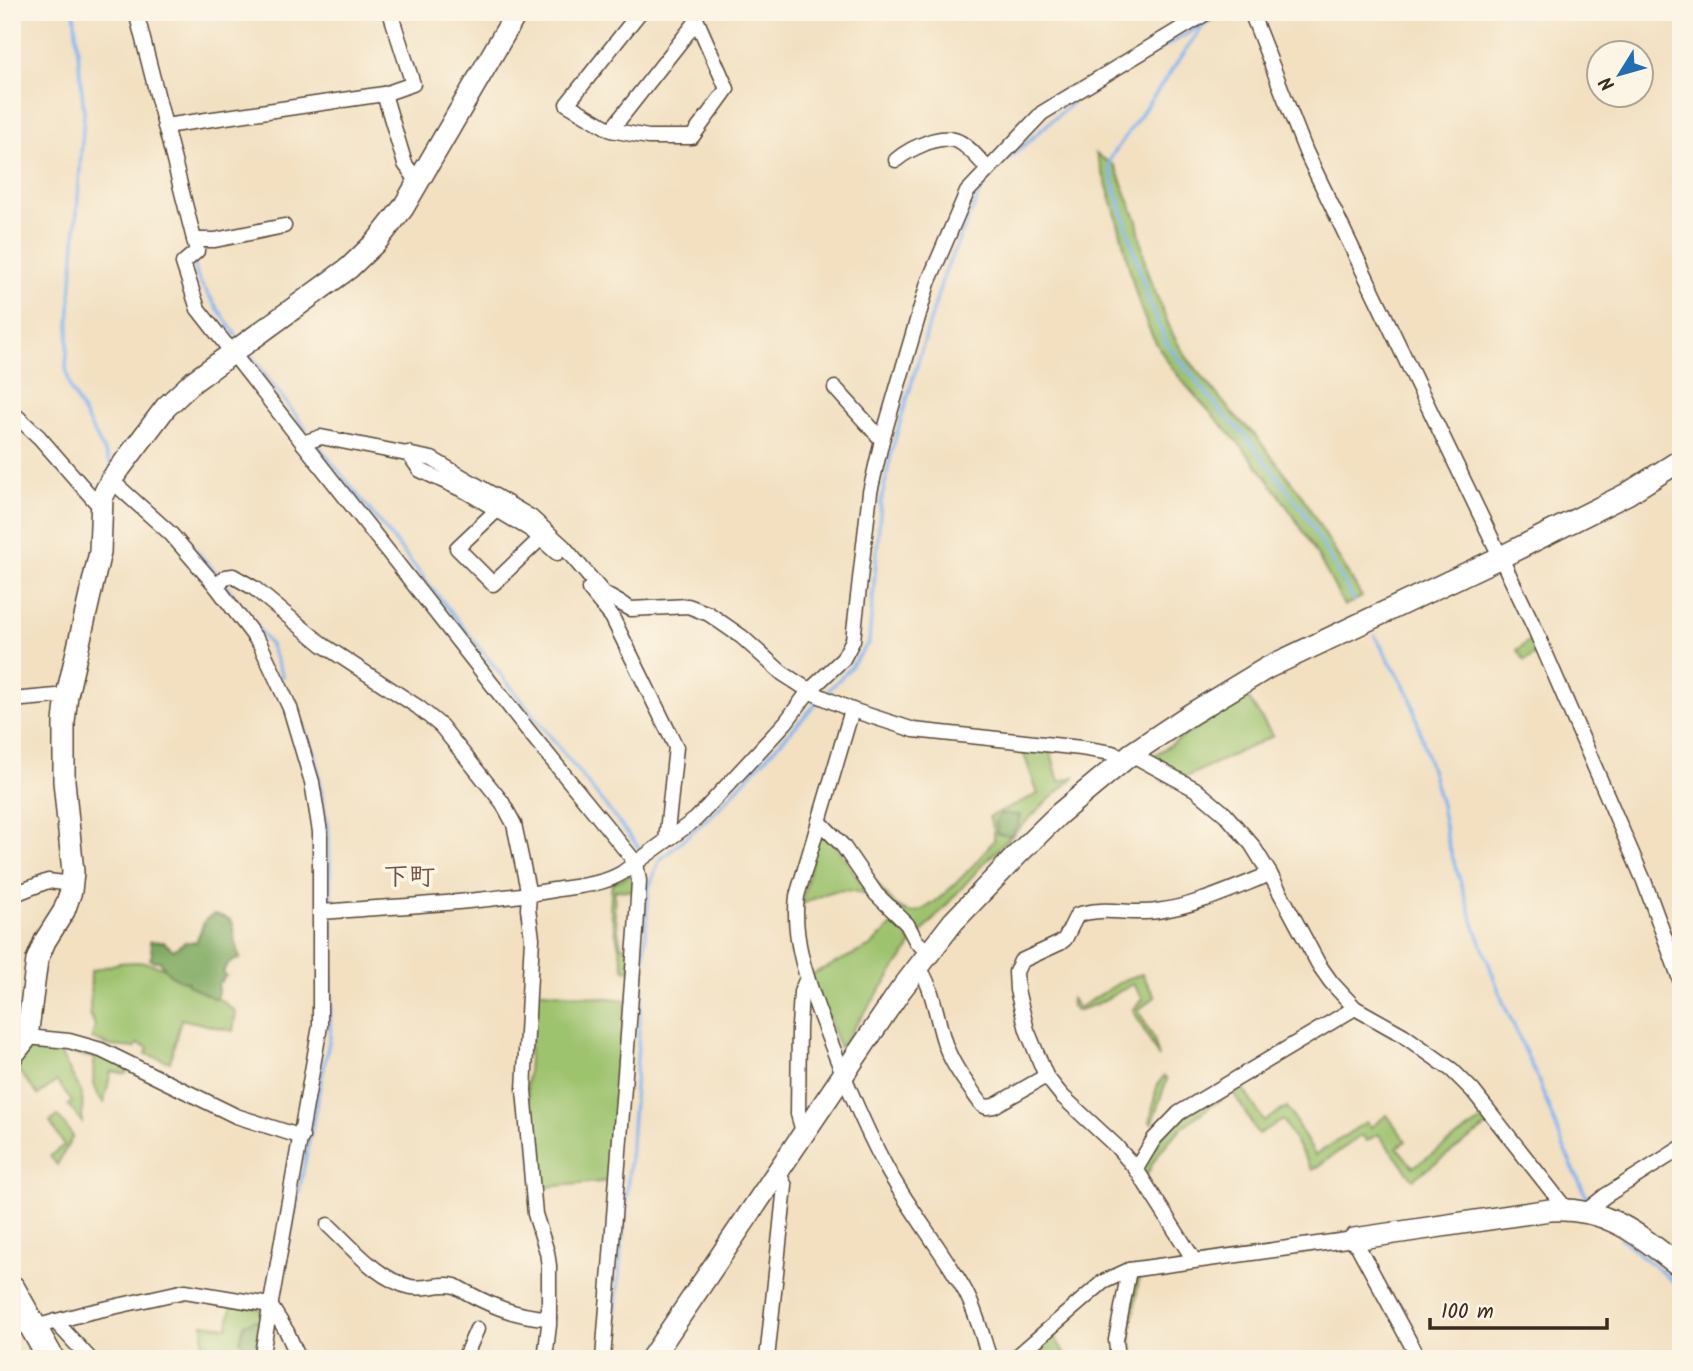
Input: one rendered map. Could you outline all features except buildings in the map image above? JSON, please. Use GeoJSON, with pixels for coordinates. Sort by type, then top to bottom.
{"type":"FeatureCollection","features":[{"type":"Feature","properties":{"kind":"highway"},"geometry":{"type":"LineString","coordinates":[[12,1289],[45,1324],[51,1359]]}},
{"type":"Feature","properties":{"kind":"street"},"geometry":{"type":"LineString","coordinates":[[136,12],[195,245]]}},
{"type":"Feature","properties":{"kind":"street"},"geometry":{"type":"LineString","coordinates":[[165,126],[384,93],[413,84],[390,12]]}},
{"type":"Feature","properties":{"kind":"street"},"geometry":{"type":"LineString","coordinates":[[12,1056],[27,1037],[37,960],[68,901],[72,884],[63,765],[66,695],[95,580],[100,552],[102,504],[111,480],[166,407],[194,381],[349,268],[377,241],[418,182],[517,12]]}},
{"type":"Feature","properties":{"kind":"street"},"geometry":{"type":"LineString","coordinates":[[611,130],[695,17],[727,89],[692,137],[648,137],[611,130],[567,103],[640,12]]}},
{"type":"Feature","properties":{"kind":"street"},"geometry":{"type":"LineString","coordinates":[[322,912],[529,895],[603,881],[613,878],[636,863],[696,819],[843,659],[853,640],[870,492],[882,440],[928,283],[967,192],[1042,113],[1208,12]]}},
{"type":"Feature","properties":{"kind":"street"},"geometry":{"type":"LineString","coordinates":[[1251,12],[1306,152],[1535,629],[1644,881],[1681,982]]}},
{"type":"Feature","properties":{"kind":"street"},"geometry":{"type":"LineString","coordinates":[[384,93],[405,164],[418,182]]}},
{"type":"Feature","properties":{"kind":"street"},"geometry":{"type":"LineString","coordinates":[[896,160],[905,151],[938,138],[956,139],[969,148],[987,168]]}},
{"type":"Feature","properties":{"kind":"street"},"geometry":{"type":"LineString","coordinates":[[284,226],[195,245],[183,263],[198,309],[636,863],[639,881],[636,931],[603,1359]]}},
{"type":"Feature","properties":{"kind":"street"},"geometry":{"type":"LineString","coordinates":[[835,388],[882,440]]}},
{"type":"Feature","properties":{"kind":"street"},"geometry":{"type":"LineString","coordinates":[[12,412],[39,437],[95,501],[102,504]]}},
{"type":"Feature","properties":{"kind":"street"},"geometry":{"type":"LineString","coordinates":[[303,443],[321,437],[432,458],[531,517],[564,547],[604,594],[631,608],[688,606],[709,614],[742,637],[782,673],[811,692],[852,710],[914,730],[1081,748],[1128,756],[1178,779],[1210,800],[1252,845],[1319,965],[1355,1007],[1404,1035],[1452,1070],[1576,1210],[1613,1220],[1629,1228],[1681,1267]]}},
{"type":"Feature","properties":{"kind":"street"},"geometry":{"type":"LineString","coordinates":[[408,453],[420,470],[467,492],[540,539],[565,560],[612,617],[676,747],[666,841]]}},
{"type":"Feature","properties":{"kind":"street"},"geometry":{"type":"LineString","coordinates":[[651,1359],[924,960],[960,914],[1059,814],[1128,756],[1268,668],[1627,494],[1681,460]]}},
{"type":"Feature","properties":{"kind":"street"},"geometry":{"type":"LineString","coordinates":[[111,480],[171,534],[216,586],[260,645],[290,708],[305,752],[320,832],[320,1026],[261,1359]]}},
{"type":"Feature","properties":{"kind":"street"},"geometry":{"type":"LineString","coordinates":[[497,510],[457,548],[493,584],[540,539]]}},
{"type":"Feature","properties":{"kind":"street"},"geometry":{"type":"LineString","coordinates":[[216,586],[226,577],[233,576],[254,588],[323,645],[418,707],[441,726],[502,803],[514,824],[529,895],[533,957],[524,1090],[535,1214],[549,1266],[549,1318],[545,1359]]}},
{"type":"Feature","properties":{"kind":"street"},"geometry":{"type":"LineString","coordinates":[[12,700],[66,695]]}},
{"type":"Feature","properties":{"kind":"street"},"geometry":{"type":"LineString","coordinates":[[852,710],[801,879],[795,914],[807,978],[854,1101],[888,1170],[965,1290],[990,1359]]}},
{"type":"Feature","properties":{"kind":"street"},"geometry":{"type":"LineString","coordinates":[[819,821],[837,839],[876,894],[899,916],[916,941],[924,960],[935,1012],[953,1063],[982,1105],[994,1105],[1046,1076]]}},
{"type":"Feature","properties":{"kind":"street"},"geometry":{"type":"LineString","coordinates":[[1194,1260],[1136,1169],[1116,1146],[1062,1096],[1046,1076],[1027,1030],[1017,990],[1016,972],[1021,961],[1065,939],[1077,915],[1094,911],[1146,912],[1168,909],[1198,901],[1270,874]]}},
{"type":"Feature","properties":{"kind":"street"},"geometry":{"type":"LineString","coordinates":[[12,895],[48,880],[72,884]]}},
{"type":"Feature","properties":{"kind":"street"},"geometry":{"type":"LineString","coordinates":[[804,1135],[798,1114],[799,1027],[801,992],[807,978]]}},
{"type":"Feature","properties":{"kind":"street"},"geometry":{"type":"LineString","coordinates":[[1136,1169],[1154,1139],[1179,1113],[1355,1007]]}},
{"type":"Feature","properties":{"kind":"street"},"geometry":{"type":"LineString","coordinates":[[27,1037],[91,1046],[236,1116],[302,1137]]}},
{"type":"Feature","properties":{"kind":"street"},"geometry":{"type":"LineString","coordinates":[[1014,1359],[1103,1282],[1129,1270],[1576,1210],[1605,1196],[1681,1148]]}},
{"type":"Feature","properties":{"kind":"street"},"geometry":{"type":"LineString","coordinates":[[767,1359],[785,1186],[778,1172]]}},
{"type":"Feature","properties":{"kind":"street"},"geometry":{"type":"LineString","coordinates":[[328,1225],[373,1267],[394,1281],[411,1287],[425,1288],[448,1284],[504,1311],[549,1318]]}},
{"type":"Feature","properties":{"kind":"street"},"geometry":{"type":"LineString","coordinates":[[1354,1238],[1419,1359]]}},
{"type":"Feature","properties":{"kind":"street"},"geometry":{"type":"LineString","coordinates":[[1118,1359],[1116,1340],[1129,1270]]}},
{"type":"Feature","properties":{"kind":"street"},"geometry":{"type":"LineString","coordinates":[[45,1324],[185,1291],[270,1305],[287,1332],[299,1359]]}},
{"type":"Feature","properties":{"kind":"street"},"geometry":{"type":"LineString","coordinates":[[45,1324],[90,1359]]}},
{"type":"Feature","properties":{"kind":"street"},"geometry":{"type":"LineString","coordinates":[[464,1359],[477,1329]]}},
{"type":"Feature","properties":{"kind":"green space"},"geometry":{"type":"Polygon","coordinates":[[[1096,154],[1115,166],[1137,221],[1147,272],[1180,347],[1301,494],[1362,597],[1344,606],[1312,546],[1275,489],[1247,453],[1184,383],[1162,353],[1137,298],[1117,220],[1096,154]]]}},
{"type":"Feature","properties":{"kind":"green space"},"geometry":{"type":"Polygon","coordinates":[[[1534,637],[1540,651],[1525,661],[1517,650],[1534,637]]]}},
{"type":"Feature","properties":{"kind":"green space"},"geometry":{"type":"Polygon","coordinates":[[[1247,696],[1273,736],[1186,777],[1150,758],[1247,696]]]}},
{"type":"Feature","properties":{"kind":"green space"},"geometry":{"type":"Polygon","coordinates":[[[1021,746],[1050,749],[1059,782],[1076,776],[982,865],[919,936],[878,892],[873,878],[893,902],[908,912],[929,906],[954,885],[994,840],[994,830],[989,817],[1038,794],[1021,746]]]}},
{"type":"Feature","properties":{"kind":"green space"},"geometry":{"type":"Polygon","coordinates":[[[1001,814],[1020,815],[1018,825],[1010,836],[998,834],[995,821],[1001,814]]]}},
{"type":"Feature","properties":{"kind":"green space"},"geometry":{"type":"Polygon","coordinates":[[[819,833],[833,841],[869,895],[834,891],[801,905],[819,833]]]}},
{"type":"Feature","properties":{"kind":"green space"},"geometry":{"type":"Polygon","coordinates":[[[631,875],[634,877],[635,891],[615,890],[614,908],[621,946],[631,946],[630,970],[624,969],[610,908],[612,883],[631,875]]]}},
{"type":"Feature","properties":{"kind":"green space"},"geometry":{"type":"Polygon","coordinates":[[[214,914],[233,923],[240,959],[230,963],[223,972],[226,976],[218,984],[215,999],[171,975],[160,961],[150,959],[150,941],[164,942],[173,950],[185,942],[196,942],[205,920],[214,914]]]}},
{"type":"Feature","properties":{"kind":"green space"},"geometry":{"type":"Polygon","coordinates":[[[897,920],[912,944],[840,1048],[810,975],[871,946],[897,920]]]}},
{"type":"Feature","properties":{"kind":"green space"},"geometry":{"type":"Polygon","coordinates":[[[136,962],[163,967],[214,995],[236,1012],[233,1031],[181,1019],[170,1062],[146,1054],[148,1047],[137,1044],[135,1048],[110,1046],[92,1039],[95,1025],[90,1015],[91,971],[119,963],[136,962]]]}},
{"type":"Feature","properties":{"kind":"green space"},"geometry":{"type":"Polygon","coordinates":[[[1142,974],[1155,997],[1138,1010],[1154,1039],[1159,1058],[1133,1010],[1143,999],[1133,984],[1097,1004],[1076,1011],[1072,1006],[1071,997],[1078,1008],[1126,979],[1142,974]]]}},
{"type":"Feature","properties":{"kind":"green space"},"geometry":{"type":"Polygon","coordinates":[[[534,991],[626,1000],[610,1181],[536,1188],[527,1086],[534,991]]]}},
{"type":"Feature","properties":{"kind":"green space"},"geometry":{"type":"Polygon","coordinates":[[[34,1044],[64,1047],[60,1051],[82,1096],[82,1122],[68,1105],[72,1102],[57,1081],[38,1095],[15,1066],[34,1044]]]}},
{"type":"Feature","properties":{"kind":"green space"},"geometry":{"type":"Polygon","coordinates":[[[72,1047],[93,1052],[128,1068],[126,1074],[111,1071],[104,1103],[94,1082],[95,1058],[72,1054],[72,1047]]]}},
{"type":"Feature","properties":{"kind":"green space"},"geometry":{"type":"Polygon","coordinates":[[[1164,1076],[1167,1079],[1152,1123],[1150,1122],[1157,1085],[1164,1076]]]}},
{"type":"Feature","properties":{"kind":"green space"},"geometry":{"type":"Polygon","coordinates":[[[1238,1081],[1264,1121],[1287,1107],[1315,1155],[1366,1122],[1371,1127],[1387,1115],[1406,1141],[1397,1147],[1413,1167],[1488,1116],[1493,1122],[1413,1179],[1378,1134],[1367,1141],[1362,1135],[1312,1170],[1283,1120],[1258,1134],[1233,1092],[1183,1127],[1162,1149],[1146,1176],[1140,1168],[1168,1127],[1238,1081]]]}},
{"type":"Feature","properties":{"kind":"green space"},"geometry":{"type":"Polygon","coordinates":[[[58,1116],[73,1136],[57,1165],[50,1156],[64,1145],[50,1122],[58,1116]]]}},
{"type":"Feature","properties":{"kind":"green space"},"geometry":{"type":"Polygon","coordinates":[[[1345,1247],[1139,1278],[1131,1330],[1133,1359],[1122,1359],[1120,1345],[1132,1274],[1345,1247]]]}},
{"type":"Feature","properties":{"kind":"green space"},"geometry":{"type":"Polygon","coordinates":[[[232,1301],[260,1309],[263,1313],[256,1359],[203,1359],[203,1324],[228,1327],[232,1301]]]}},
{"type":"Feature","properties":{"kind":"green space"},"geometry":{"type":"Polygon","coordinates":[[[255,1320],[262,1325],[256,1352],[249,1352],[240,1340],[244,1324],[255,1320]]]}},
{"type":"Feature","properties":{"kind":"green space"},"geometry":{"type":"Polygon","coordinates":[[[1053,1334],[1068,1359],[1044,1359],[1039,1347],[1053,1334]]]}},
{"type":"Feature","properties":{"kind":"waterway"},"geometry":{"type":"LineString","coordinates":[[74,12],[84,113],[66,367],[70,388],[111,464]]}},
{"type":"Feature","properties":{"kind":"waterway"},"geometry":{"type":"LineString","coordinates":[[1145,58],[1225,12]]}},
{"type":"Feature","properties":{"kind":"waterway"},"geometry":{"type":"LineString","coordinates":[[1203,26],[1111,157],[1109,167],[1150,305],[1167,344],[1223,414],[1245,435],[1303,510],[1354,601]]}},
{"type":"Feature","properties":{"kind":"waterway"},"geometry":{"type":"LineString","coordinates":[[1005,162],[1073,102]]}},
{"type":"Feature","properties":{"kind":"waterway"},"geometry":{"type":"LineString","coordinates":[[825,694],[850,668],[869,642],[881,503],[892,450],[944,274],[981,190],[992,175]]}},
{"type":"Feature","properties":{"kind":"waterway"},"geometry":{"type":"LineString","coordinates":[[192,259],[199,281],[236,335]]}},
{"type":"Feature","properties":{"kind":"waterway"},"geometry":{"type":"LineString","coordinates":[[248,352],[306,429]]}},
{"type":"Feature","properties":{"kind":"waterway"},"geometry":{"type":"LineString","coordinates":[[317,444],[640,849]]}},
{"type":"Feature","properties":{"kind":"waterway"},"geometry":{"type":"LineString","coordinates":[[121,478],[180,533],[216,573]]}},
{"type":"Feature","properties":{"kind":"waterway"},"geometry":{"type":"LineString","coordinates":[[225,584],[270,645],[283,677]]}},
{"type":"Feature","properties":{"kind":"waterway"},"geometry":{"type":"LineString","coordinates":[[1375,636],[1410,696],[1441,805],[1448,843],[1474,924],[1503,1002],[1587,1198]]}},
{"type":"Feature","properties":{"kind":"waterway"},"geometry":{"type":"LineString","coordinates":[[611,1359],[630,1159],[649,887],[659,861],[715,812],[820,700]]}},
{"type":"Feature","properties":{"kind":"waterway"},"geometry":{"type":"LineString","coordinates":[[300,719],[315,754],[329,835],[331,906]]}},
{"type":"Feature","properties":{"kind":"waterway"},"geometry":{"type":"LineString","coordinates":[[288,1245],[330,1037],[332,919]]}},
{"type":"Feature","properties":{"kind":"waterway"},"geometry":{"type":"LineString","coordinates":[[1620,1238],[1681,1288]]}},
{"type":"Feature","properties":{"kind":"district","name":"下町"},"geometry":{"type":"Point","coordinates":[409,876]}}]}
